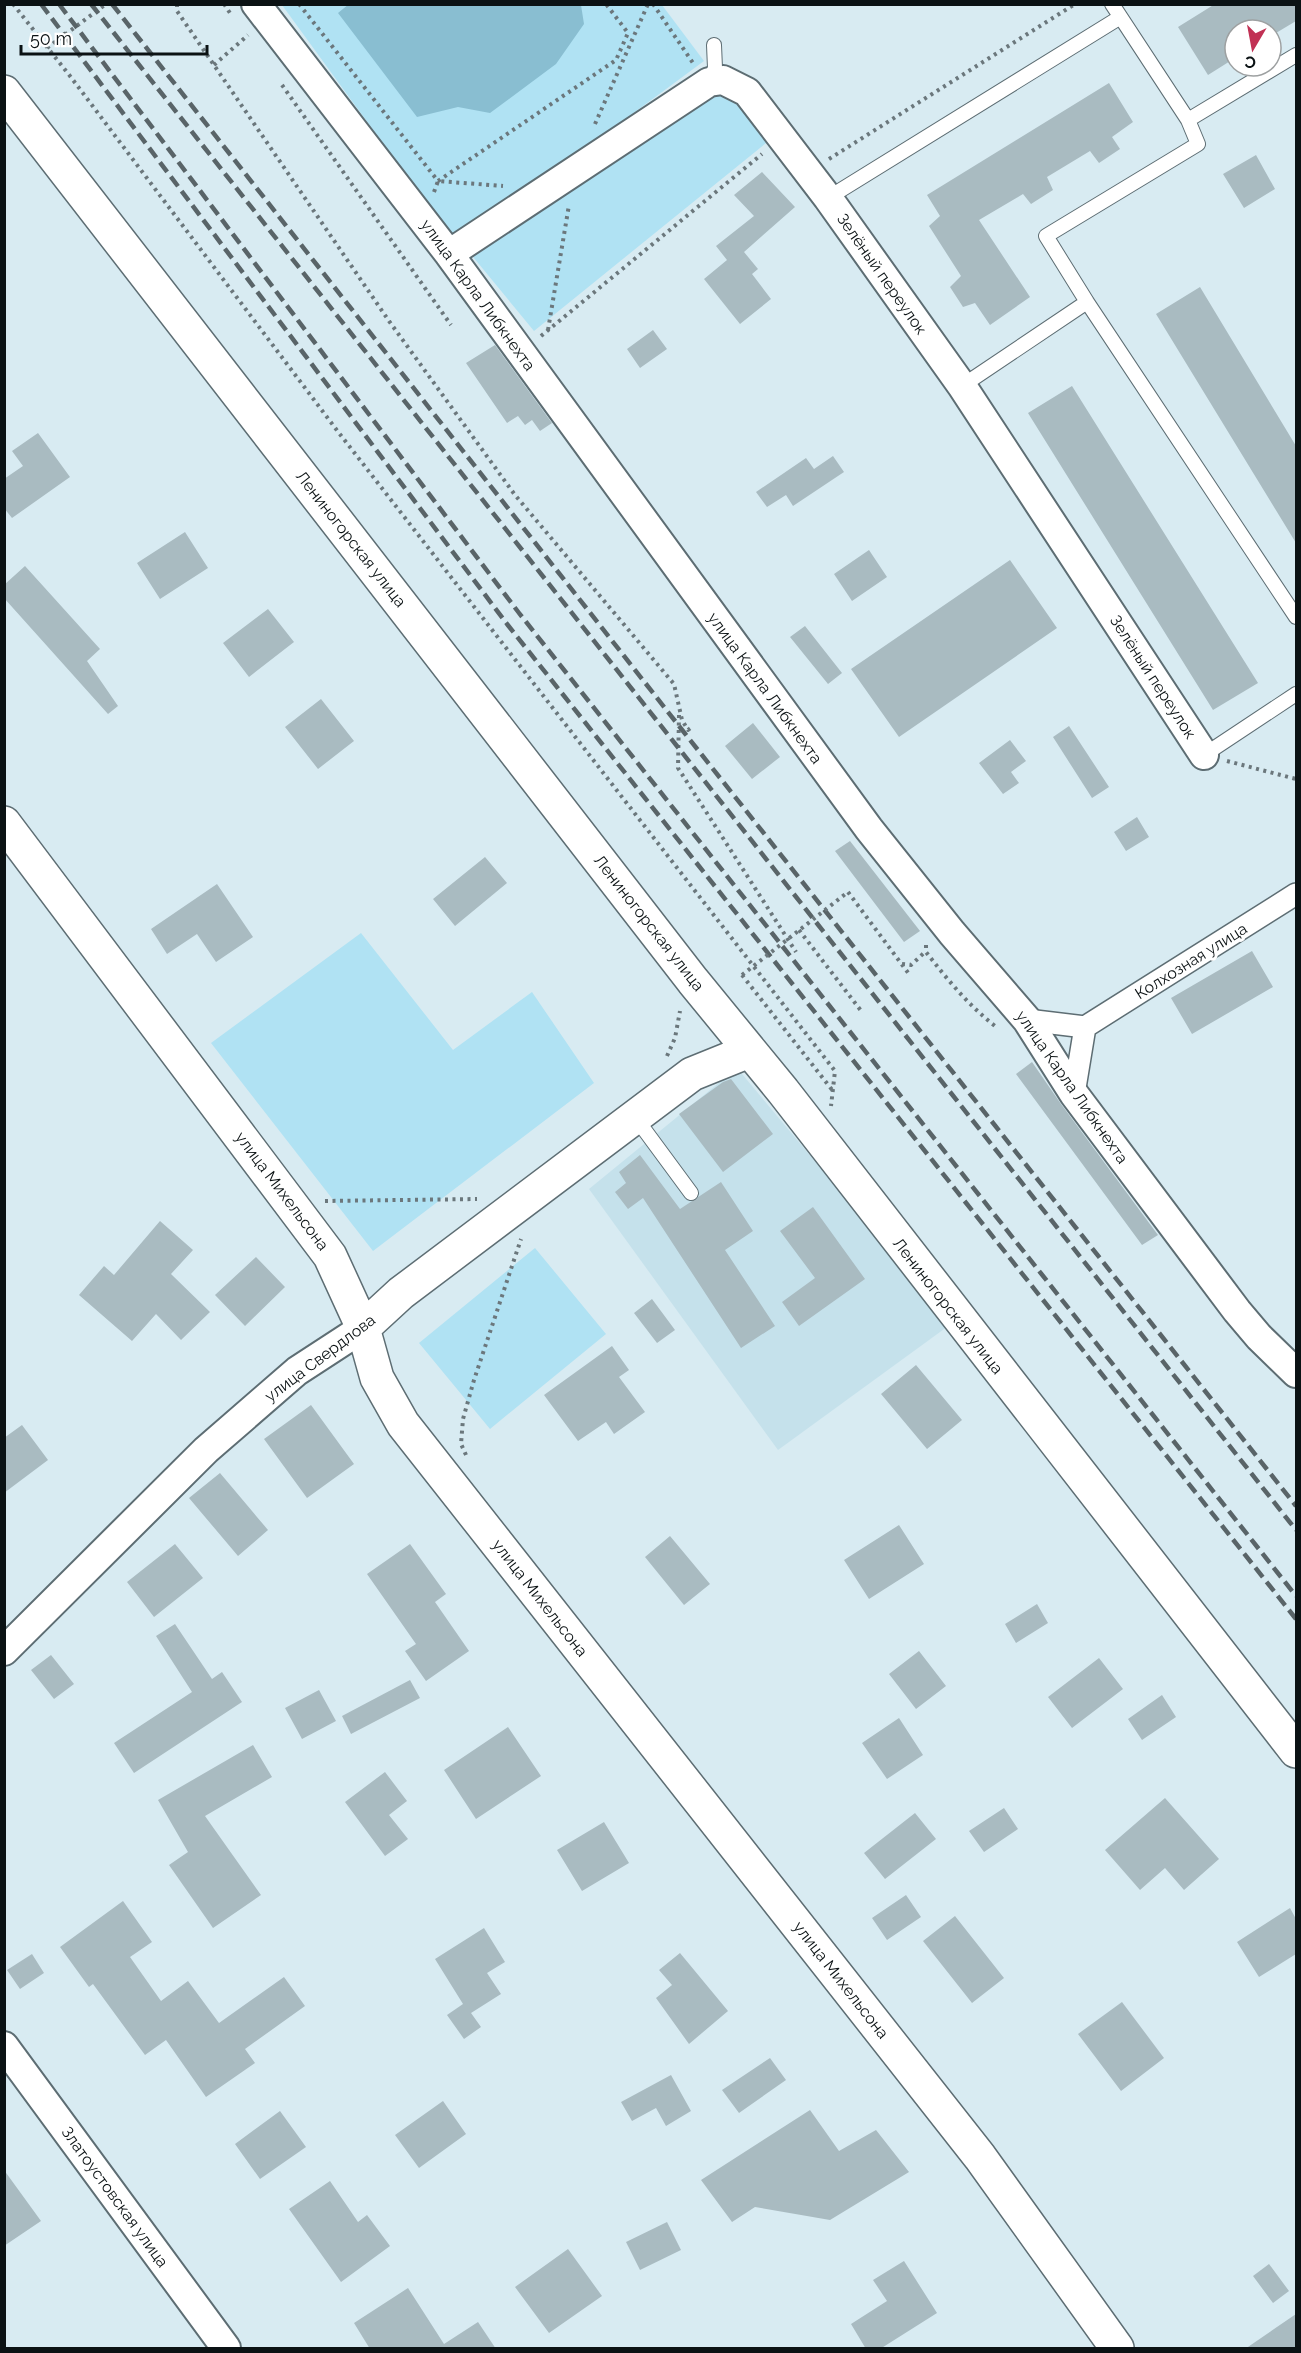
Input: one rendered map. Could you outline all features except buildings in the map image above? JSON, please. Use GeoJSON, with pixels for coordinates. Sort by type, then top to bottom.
{"type":"FeatureCollection","features":[{"type":"Feature","properties":{"kind":"street","name":"улица Карла Либкнехта"},"geometry":{"type":"LineString","coordinates":[[250,22],[449,254],[869,829],[952,933],[1027,1020],[1074,1094],[1237,1311],[1290,1368]]}},
{"type":"Feature","properties":{"kind":"street","name":"Зелёный переулок"},"geometry":{"type":"LineString","coordinates":[[709,82],[723,80],[747,92],[828,198],[962,386],[1204,755]]}},
{"type":"Feature","properties":{"kind":"street"},"geometry":{"type":"LineString","coordinates":[[449,254],[709,82]]}},
{"type":"Feature","properties":{"kind":"street","name":"Лениногорская улица"},"geometry":{"type":"LineString","coordinates":[[4,92],[1296,1751]]}},
{"type":"Feature","properties":{"kind":"street","name":"улица Михельсона"},"geometry":{"type":"LineString","coordinates":[[4,823],[330,1256],[363,1328],[377,1378],[403,1424],[980,2157],[1117,2349]]}},
{"type":"Feature","properties":{"kind":"street","name":"Колхозная улица"},"geometry":{"type":"LineString","coordinates":[[1085,1027],[1296,894]]}},
{"type":"Feature","properties":{"kind":"street","name":"улица Свердлова"},"geometry":{"type":"LineString","coordinates":[[5,1650],[206,1450],[297,1371],[363,1328],[401,1293],[635,1117],[723,1018]]}},
{"type":"Feature","properties":{"kind":"street"},"geometry":{"type":"LineString","coordinates":[[1027,1020],[1085,1027],[1074,1094]]}},
{"type":"Feature","properties":{"kind":"street","name":"улица Свердлова"},"geometry":{"type":"LineString","coordinates":[[677,1070],[749,1050]]}},
{"type":"Feature","properties":{"kind":"street","name":"Златоустовская улица"},"geometry":{"type":"LineString","coordinates":[[4,2046],[226,2349]]}},
{"type":"Feature","properties":{"kind":"lane"},"geometry":{"type":"LineString","coordinates":[[1112,4],[1119,18],[1188,120],[1198,144],[1046,236],[1087,302],[1296,617]]}},
{"type":"Feature","properties":{"kind":"lane"},"geometry":{"type":"LineString","coordinates":[[828,198],[1119,18]]}},
{"type":"Feature","properties":{"kind":"lane"},"geometry":{"type":"LineString","coordinates":[[709,82],[715,68],[714,45]]}},
{"type":"Feature","properties":{"kind":"lane"},"geometry":{"type":"LineString","coordinates":[[1188,120],[1296,55]]}},
{"type":"Feature","properties":{"kind":"lane"},"geometry":{"type":"LineString","coordinates":[[962,386],[1087,302]]}},
{"type":"Feature","properties":{"kind":"lane"},"geometry":{"type":"LineString","coordinates":[[1204,755],[1296,694]]}},
{"type":"Feature","properties":{"kind":"lane"},"geometry":{"type":"LineString","coordinates":[[635,1117],[691,1193]]}},
{"type":"Feature","properties":{"kind":"path"},"geometry":{"type":"LineString","coordinates":[[13,4],[339,433],[835,1071],[831,1107],[836,1114]]}},
{"type":"Feature","properties":{"kind":"path"},"geometry":{"type":"LineString","coordinates":[[47,48],[106,4]]}},
{"type":"Feature","properties":{"kind":"path"},"geometry":{"type":"LineString","coordinates":[[177,4],[177,11],[389,321],[515,495],[674,684],[682,720],[688,730],[692,727]]}},
{"type":"Feature","properties":{"kind":"path"},"geometry":{"type":"LineString","coordinates":[[225,4],[250,22],[254,45]]}},
{"type":"Feature","properties":{"kind":"path"},"geometry":{"type":"LineString","coordinates":[[299,4],[438,181],[514,187]]}},
{"type":"Feature","properties":{"kind":"path"},"geometry":{"type":"LineString","coordinates":[[438,181],[616,60],[628,33],[606,4]]}},
{"type":"Feature","properties":{"kind":"path"},"geometry":{"type":"LineString","coordinates":[[653,4],[700,74],[709,82]]}},
{"type":"Feature","properties":{"kind":"path"},"geometry":{"type":"LineString","coordinates":[[808,172],[1075,4]]}},
{"type":"Feature","properties":{"kind":"path"},"geometry":{"type":"LineString","coordinates":[[214,65],[250,22]]}},
{"type":"Feature","properties":{"kind":"path"},"geometry":{"type":"LineString","coordinates":[[281,84],[451,324]]}},
{"type":"Feature","properties":{"kind":"path"},"geometry":{"type":"LineString","coordinates":[[536,340],[782,138]]}},
{"type":"Feature","properties":{"kind":"path"},"geometry":{"type":"LineString","coordinates":[[679,708],[678,768],[796,952]]}},
{"type":"Feature","properties":{"kind":"path"},"geometry":{"type":"LineString","coordinates":[[1204,755],[1296,779]]}},
{"type":"Feature","properties":{"kind":"path"},"geometry":{"type":"LineString","coordinates":[[833,1091],[742,975],[848,892],[909,974]]}},
{"type":"Feature","properties":{"kind":"path"},"geometry":{"type":"LineString","coordinates":[[799,930],[862,1012]]}},
{"type":"Feature","properties":{"kind":"path"},"geometry":{"type":"LineString","coordinates":[[902,964],[911,965],[918,960]]}},
{"type":"Feature","properties":{"kind":"path"},"geometry":{"type":"LineString","coordinates":[[677,1070],[675,1038],[680,1010],[679,1001]]}},
{"type":"Feature","properties":{"kind":"path"},"geometry":{"type":"LineString","coordinates":[[315,1202],[483,1199]]}},
{"type":"Feature","properties":{"kind":"shaded area"},"geometry":{"type":"Polygon","coordinates":[[[349,4],[581,5],[584,24],[556,64],[490,113],[458,107],[417,117],[338,13],[349,4]]]}},
{"type":"Feature","properties":{"kind":"shaded area"},"geometry":{"type":"Polygon","coordinates":[[[282,5],[662,5],[704,61],[456,244],[282,5]]]}},
{"type":"Feature","properties":{"kind":"shaded area"},"geometry":{"type":"Polygon","coordinates":[[[716,88],[746,109],[771,139],[534,331],[469,252],[716,88]]]}},
{"type":"Feature","properties":{"kind":"shaded area"},"geometry":{"type":"Polygon","coordinates":[[[361,933],[453,1050],[532,992],[594,1083],[373,1251],[211,1043],[361,933]]]}},
{"type":"Feature","properties":{"kind":"shaded area"},"geometry":{"type":"Polygon","coordinates":[[[737,1068],[951,1324],[778,1450],[589,1189],[737,1068]]]}},
{"type":"Feature","properties":{"kind":"shaded area"},"geometry":{"type":"Polygon","coordinates":[[[535,1248],[606,1334],[490,1429],[419,1343],[535,1248]]]}},
{"type":"Feature","properties":{"kind":"railway"},"geometry":{"type":"LineString","coordinates":[[41,4],[507,624],[1296,1619]]}},
{"type":"Feature","properties":{"kind":"railway"},"geometry":{"type":"LineString","coordinates":[[59,4],[519,613],[1296,1596]]}},
{"type":"Feature","properties":{"kind":"railway"},"geometry":{"type":"LineString","coordinates":[[91,4],[1296,1530]]}},
{"type":"Feature","properties":{"kind":"railway"},"geometry":{"type":"LineString","coordinates":[[112,4],[1296,1506]]}}]}
